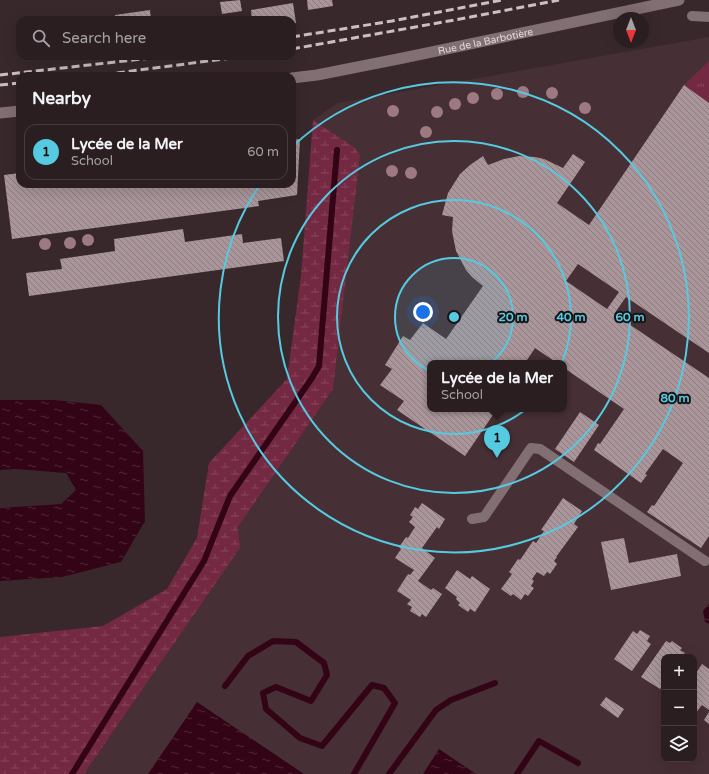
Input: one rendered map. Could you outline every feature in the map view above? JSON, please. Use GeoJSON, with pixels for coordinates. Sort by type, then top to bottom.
{"type":"FeatureCollection","features":[{"type":"Feature","properties":{"kind":"street","name":"Rue de la Barbotière"},"geometry":{"type":"LineString","coordinates":[[296,78],[317,75],[403,58],[679,0]]}},
{"type":"Feature","properties":{"kind":"street"},"geometry":{"type":"LineString","coordinates":[[0,113],[16,111]]}},
{"type":"Feature","properties":{"kind":"lane"},"geometry":{"type":"LineString","coordinates":[[692,16],[709,17]]}},
{"type":"Feature","properties":{"kind":"lane"},"geometry":{"type":"LineString","coordinates":[[472,519],[484,518],[531,448],[540,449],[705,561]]}},
{"type":"Feature","properties":{"kind":"shaded area"},"geometry":{"type":"Polygon","coordinates":[[[709,37],[709,604],[703,611],[705,622],[709,624],[709,774],[84,774],[240,548],[238,527],[333,389],[354,147],[313,120],[338,103],[709,37]]]}},
{"type":"Feature","properties":{"kind":"green space"},"geometry":{"type":"Polygon","coordinates":[[[709,61],[709,103],[684,85],[709,61]]]}},
{"type":"Feature","properties":{"kind":"green space"},"geometry":{"type":"Polygon","coordinates":[[[313,120],[354,147],[360,155],[333,389],[238,527],[240,548],[84,774],[0,774],[0,637],[103,626],[167,589],[197,538],[209,463],[287,379],[301,276],[313,120]]]}},
{"type":"Feature","properties":{"kind":"water"},"geometry":{"type":"Polygon","coordinates":[[[0,400],[55,400],[101,405],[143,451],[145,521],[121,562],[62,577],[0,581],[0,508],[61,504],[76,490],[66,473],[15,469],[0,470],[0,400]]]}},
{"type":"Feature","properties":{"kind":"water"},"geometry":{"type":"Polygon","coordinates":[[[709,604],[709,624],[705,622],[703,611],[709,604]]]}},
{"type":"Feature","properties":{"kind":"water"},"geometry":{"type":"Polygon","coordinates":[[[197,702],[304,774],[148,774],[197,702]]]}},
{"type":"Feature","properties":{"kind":"water"},"geometry":{"type":"Polygon","coordinates":[[[439,749],[476,774],[423,774],[439,749]]]}},
{"type":"Feature","properties":{"kind":"building"},"geometry":{"type":"Polygon","coordinates":[[[240,0],[242,11],[222,14],[220,2],[240,0]]]}},
{"type":"Feature","properties":{"kind":"building"},"geometry":{"type":"Polygon","coordinates":[[[307,0],[332,0],[333,6],[308,10],[307,0]]]}},
{"type":"Feature","properties":{"kind":"building"},"geometry":{"type":"Polygon","coordinates":[[[293,3],[295,16],[252,16],[251,10],[293,3]]]}},
{"type":"Feature","properties":{"kind":"building"},"geometry":{"type":"Polygon","coordinates":[[[150,10],[151,16],[115,16],[150,10]]]}},
{"type":"Feature","properties":{"kind":"building"},"geometry":{"type":"Polygon","coordinates":[[[684,85],[709,103],[709,353],[626,297],[614,314],[709,378],[709,536],[701,548],[647,512],[652,505],[654,506],[683,463],[663,449],[645,474],[647,475],[641,483],[594,450],[598,443],[600,444],[624,409],[567,370],[567,360],[553,360],[535,348],[527,360],[427,360],[427,412],[495,412],[465,456],[397,410],[404,401],[380,385],[392,369],[385,365],[403,336],[410,340],[423,323],[446,339],[483,286],[466,270],[456,251],[452,231],[453,217],[442,215],[448,193],[460,174],[483,156],[488,165],[504,159],[519,156],[544,159],[563,168],[573,154],[585,162],[557,203],[589,225],[684,85]],[[578,264],[566,281],[607,309],[619,292],[578,264]]]}},
{"type":"Feature","properties":{"kind":"building"},"geometry":{"type":"Polygon","coordinates":[[[300,139],[297,195],[258,201],[259,206],[12,239],[4,175],[16,174],[16,188],[296,188],[296,140],[300,139]]]}},
{"type":"Feature","properties":{"kind":"building"},"geometry":{"type":"Polygon","coordinates":[[[183,229],[185,242],[242,234],[243,243],[281,238],[284,261],[29,296],[26,273],[62,269],[60,259],[115,251],[114,239],[183,229]]]}},
{"type":"Feature","properties":{"kind":"building"},"geometry":{"type":"Polygon","coordinates":[[[580,412],[599,425],[574,462],[555,449],[580,412]]]}},
{"type":"Feature","properties":{"kind":"building"},"geometry":{"type":"Polygon","coordinates":[[[563,498],[582,511],[574,524],[578,527],[556,557],[554,561],[557,564],[550,574],[547,572],[544,576],[537,572],[532,579],[534,581],[531,586],[534,588],[528,596],[525,594],[521,600],[513,594],[511,596],[501,589],[512,574],[509,572],[518,559],[520,560],[533,541],[536,543],[544,531],[541,530],[563,498]]]}},
{"type":"Feature","properties":{"kind":"building"},"geometry":{"type":"Polygon","coordinates":[[[422,503],[445,519],[439,529],[437,527],[422,548],[435,558],[418,581],[431,590],[433,588],[442,594],[426,617],[422,614],[420,617],[410,611],[412,607],[407,604],[411,600],[397,591],[408,574],[410,575],[414,570],[395,558],[401,549],[399,547],[406,537],[408,538],[415,527],[409,522],[413,517],[410,515],[415,507],[418,509],[422,503]]]}},
{"type":"Feature","properties":{"kind":"building"},"geometry":{"type":"Polygon","coordinates":[[[624,538],[629,563],[677,554],[681,576],[611,590],[601,542],[624,538]]]}},
{"type":"Feature","properties":{"kind":"building"},"geometry":{"type":"Polygon","coordinates":[[[457,570],[470,579],[472,576],[490,589],[475,612],[470,609],[468,612],[458,605],[460,603],[456,599],[457,597],[445,588],[457,570]]]}},
{"type":"Feature","properties":{"kind":"building"},"geometry":{"type":"Polygon","coordinates":[[[640,630],[650,636],[647,641],[651,644],[632,671],[614,659],[633,631],[637,634],[640,630]]]}},
{"type":"Feature","properties":{"kind":"building"},"geometry":{"type":"Polygon","coordinates":[[[666,641],[670,643],[672,641],[682,648],[680,650],[685,653],[684,654],[661,654],[660,689],[641,677],[666,641]]]}},
{"type":"Feature","properties":{"kind":"building"},"geometry":{"type":"Polygon","coordinates":[[[702,664],[709,669],[709,710],[702,705],[697,711],[697,672],[702,664]]]}},
{"type":"Feature","properties":{"kind":"building"},"geometry":{"type":"Polygon","coordinates":[[[606,697],[624,709],[618,718],[600,705],[606,697]]]}},
{"type":"Feature","properties":{"kind":"building"},"geometry":{"type":"Polygon","coordinates":[[[709,712],[709,724],[704,720],[709,712]]]}},
{"type":"Feature","properties":{"kind":"waterway"},"geometry":{"type":"LineString","coordinates":[[72,774],[204,561],[230,496],[319,366],[337,150]]}},
{"type":"Feature","properties":{"kind":"waterway"},"geometry":{"type":"LineString","coordinates":[[225,686],[248,656],[273,641],[296,642],[324,663],[327,675],[311,701],[276,687],[263,693],[266,709],[300,738],[322,746],[372,685],[384,688],[395,703],[354,774]]}},
{"type":"Feature","properties":{"kind":"waterway"},"geometry":{"type":"LineString","coordinates":[[389,774],[436,710],[451,700],[495,683]]}},
{"type":"Feature","properties":{"kind":"waterway"},"geometry":{"type":"LineString","coordinates":[[517,774],[539,741],[578,763]]}},
{"type":"Feature","properties":{"kind":"railway"},"geometry":{"type":"LineString","coordinates":[[296,36],[392,21],[502,0]]}},
{"type":"Feature","properties":{"kind":"railway"},"geometry":{"type":"LineString","coordinates":[[296,48],[559,0]]}},
{"type":"Feature","properties":{"kind":"railway"},"geometry":{"type":"LineString","coordinates":[[27,72],[133,60]]}},
{"type":"Feature","properties":{"kind":"railway"},"geometry":{"type":"LineString","coordinates":[[124,72],[216,60]]}},
{"type":"Feature","properties":{"kind":"railway"},"geometry":{"type":"LineString","coordinates":[[0,75],[16,73]]}},
{"type":"Feature","properties":{"kind":"railway"},"geometry":{"type":"LineString","coordinates":[[0,85],[16,83]]}},
{"type":"Feature","properties":{"kind":"place","name":"Lycée de la Mer"},"geometry":{"type":"Point","coordinates":[497,458]}}]}
